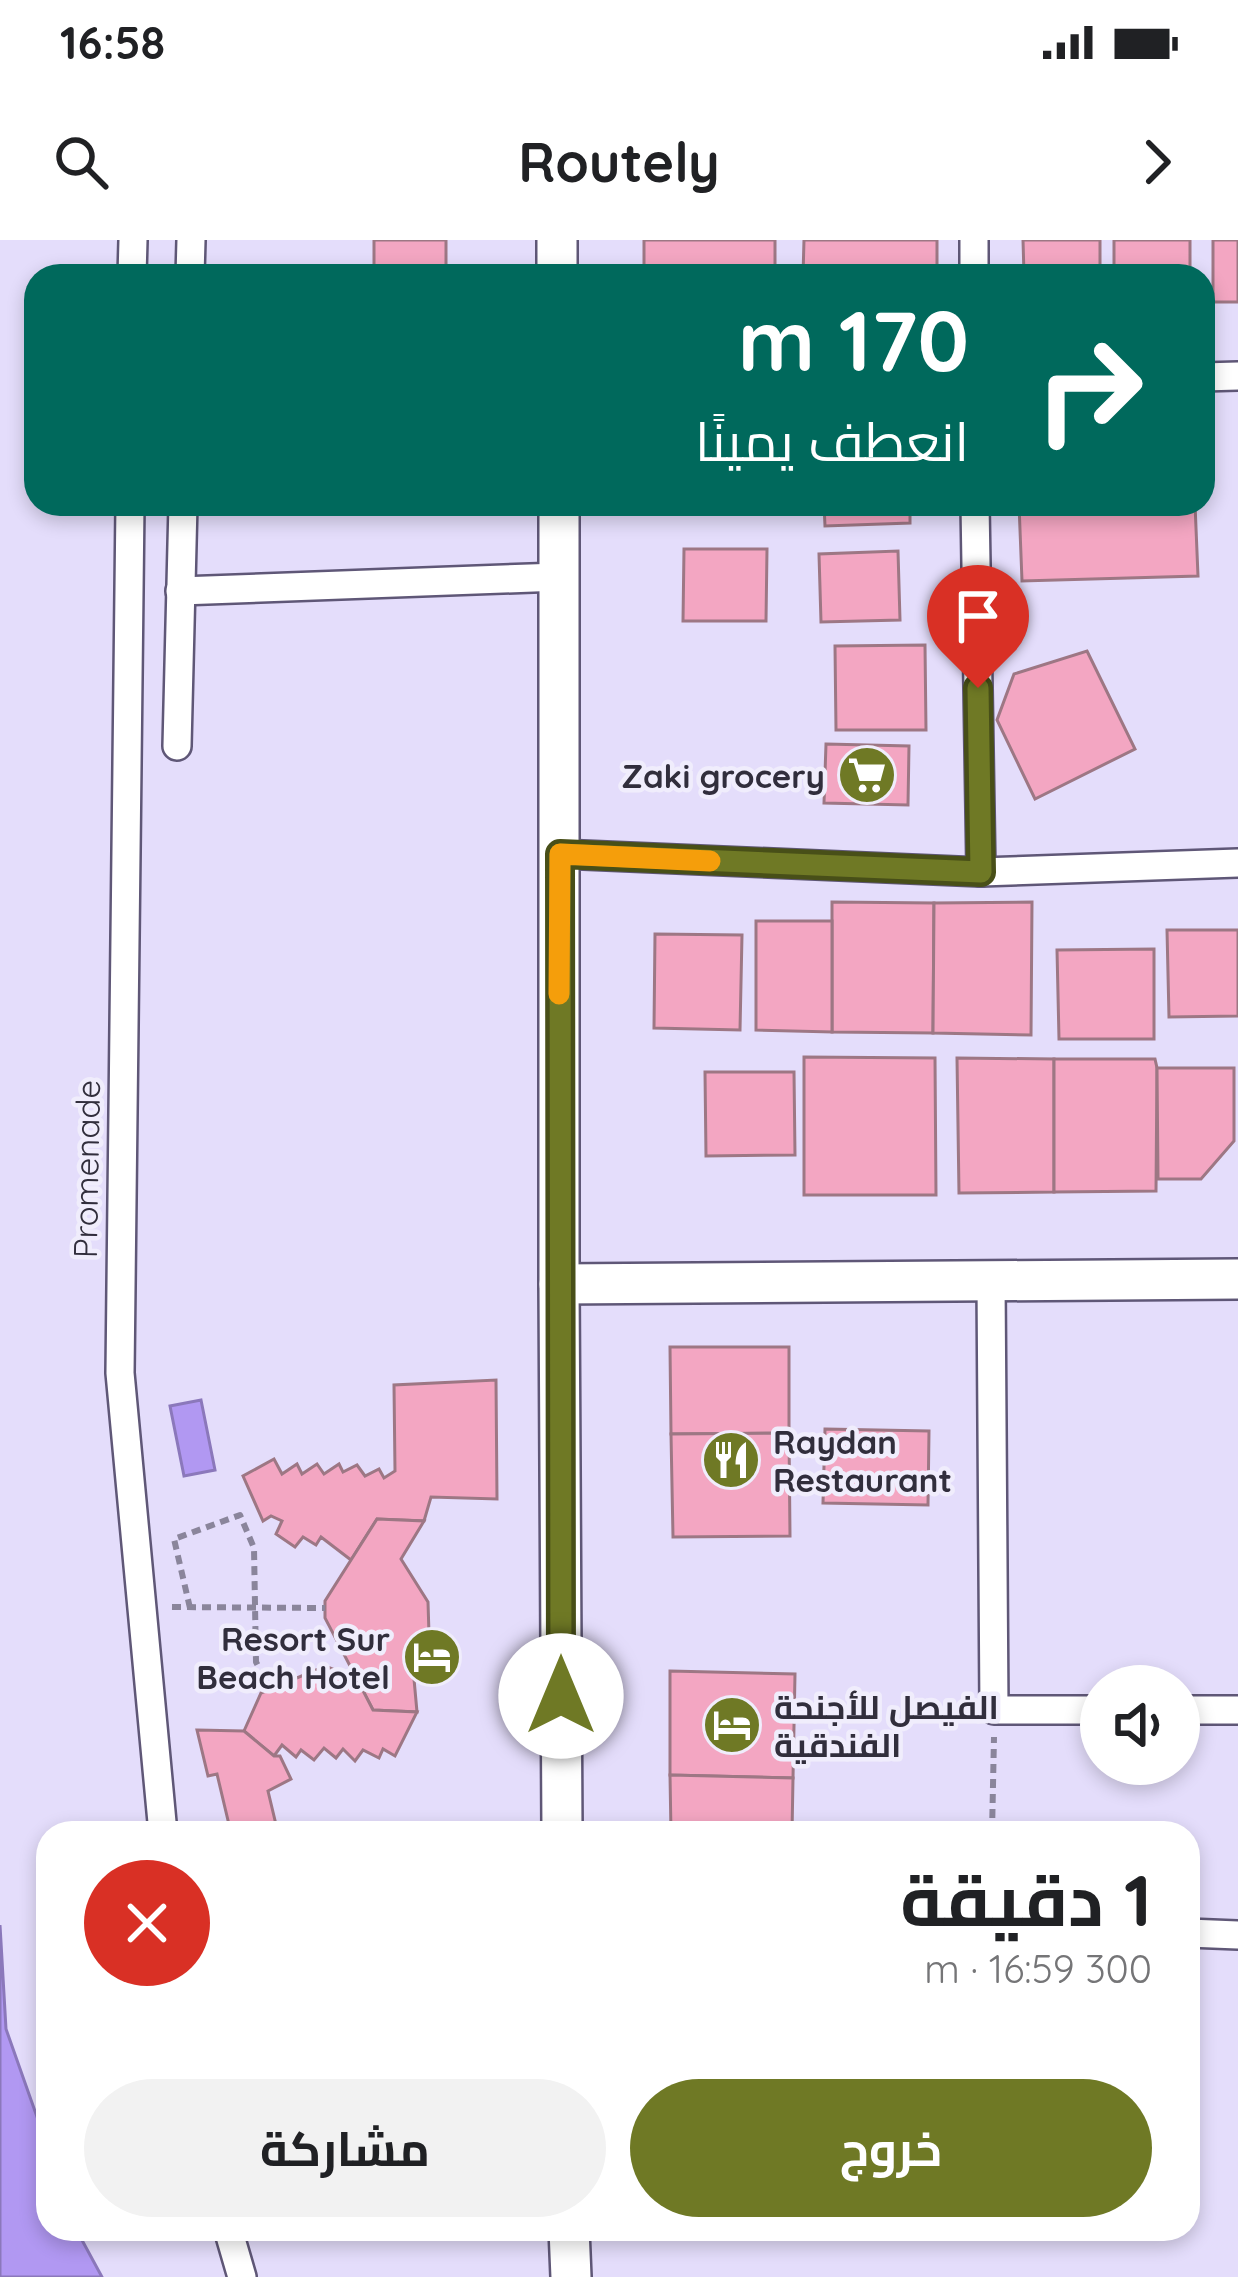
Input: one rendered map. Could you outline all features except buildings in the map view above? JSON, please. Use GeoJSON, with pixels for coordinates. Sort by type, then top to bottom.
{"type":"FeatureCollection","features":[{"type":"Feature","properties":{"kind":"main road"},"geometry":{"type":"LineString","coordinates":[[559,516],[562,1821]]}},
{"type":"Feature","properties":{"kind":"main road"},"geometry":{"type":"LineString","coordinates":[[559,1284],[1238,1280]]}},
{"type":"Feature","properties":{"kind":"main road"},"geometry":{"type":"LineString","coordinates":[[570,2241],[571,2277]]}},
{"type":"Feature","properties":{"kind":"street","name":"Promenade"},"geometry":{"type":"LineString","coordinates":[[130,516],[120,1373],[162,1821]]}},
{"type":"Feature","properties":{"kind":"street"},"geometry":{"type":"LineString","coordinates":[[177,746],[183,516]]}},
{"type":"Feature","properties":{"kind":"street"},"geometry":{"type":"LineString","coordinates":[[975,516],[981,872]]}},
{"type":"Feature","properties":{"kind":"street"},"geometry":{"type":"LineString","coordinates":[[180,591],[559,577]]}},
{"type":"Feature","properties":{"kind":"street"},"geometry":{"type":"LineString","coordinates":[[560,854],[981,872],[1238,863]]}},
{"type":"Feature","properties":{"kind":"street"},"geometry":{"type":"LineString","coordinates":[[991,1281],[994,1709],[1080,1709]]}},
{"type":"Feature","properties":{"kind":"street"},"geometry":{"type":"LineString","coordinates":[[1200,1710],[1238,1710]]}},
{"type":"Feature","properties":{"kind":"street"},"geometry":{"type":"LineString","coordinates":[[1200,1933],[1238,1934]]}},
{"type":"Feature","properties":{"kind":"street"},"geometry":{"type":"LineString","coordinates":[[232,2241],[242,2277]]}},
{"type":"Feature","properties":{"kind":"path"},"geometry":{"type":"LineString","coordinates":[[190,1608],[174,1539],[240,1515],[254,1548],[256,1662],[270,1689]]}},
{"type":"Feature","properties":{"kind":"path"},"geometry":{"type":"LineString","coordinates":[[142,1608],[325,1608]]}},
{"type":"Feature","properties":{"kind":"path"},"geometry":{"type":"LineString","coordinates":[[992,1821],[994,1709]]}},
{"type":"Feature","properties":{"kind":"shaded area"},"geometry":{"type":"Polygon","coordinates":[[[201,1400],[215,1470],[184,1476],[170,1406],[201,1400]]]}},
{"type":"Feature","properties":{"kind":"shaded area"},"geometry":{"type":"Polygon","coordinates":[[[0,1925],[6,2029],[36,2114],[36,2241],[82,2241],[102,2277],[0,2277],[0,1925]]]}},
{"type":"Feature","properties":{"kind":"slow traffic"},"geometry":{"type":"LineString","coordinates":[[559,994],[560,854],[710,861]]}},
{"type":"Feature","properties":{"kind":"place","name":"Zaki grocery"},"geometry":{"type":"Point","coordinates":[867,775]}},
{"type":"Feature","properties":{"kind":"place","name":"Raydan Restaurant"},"geometry":{"type":"Point","coordinates":[731,1460]}},
{"type":"Feature","properties":{"kind":"place","name":"Resort Sur Beach Hotel"},"geometry":{"type":"Point","coordinates":[432,1657]}},
{"type":"Feature","properties":{"kind":"place","name":"الفيصل للأجنحة الفندقية"},"geometry":{"type":"Point","coordinates":[732,1725]}},
{"type":"Feature","properties":{"kind":"route"},"geometry":{"type":"LineString","coordinates":[[561,1696],[560,854],[981,872],[978,688]]}}]}
